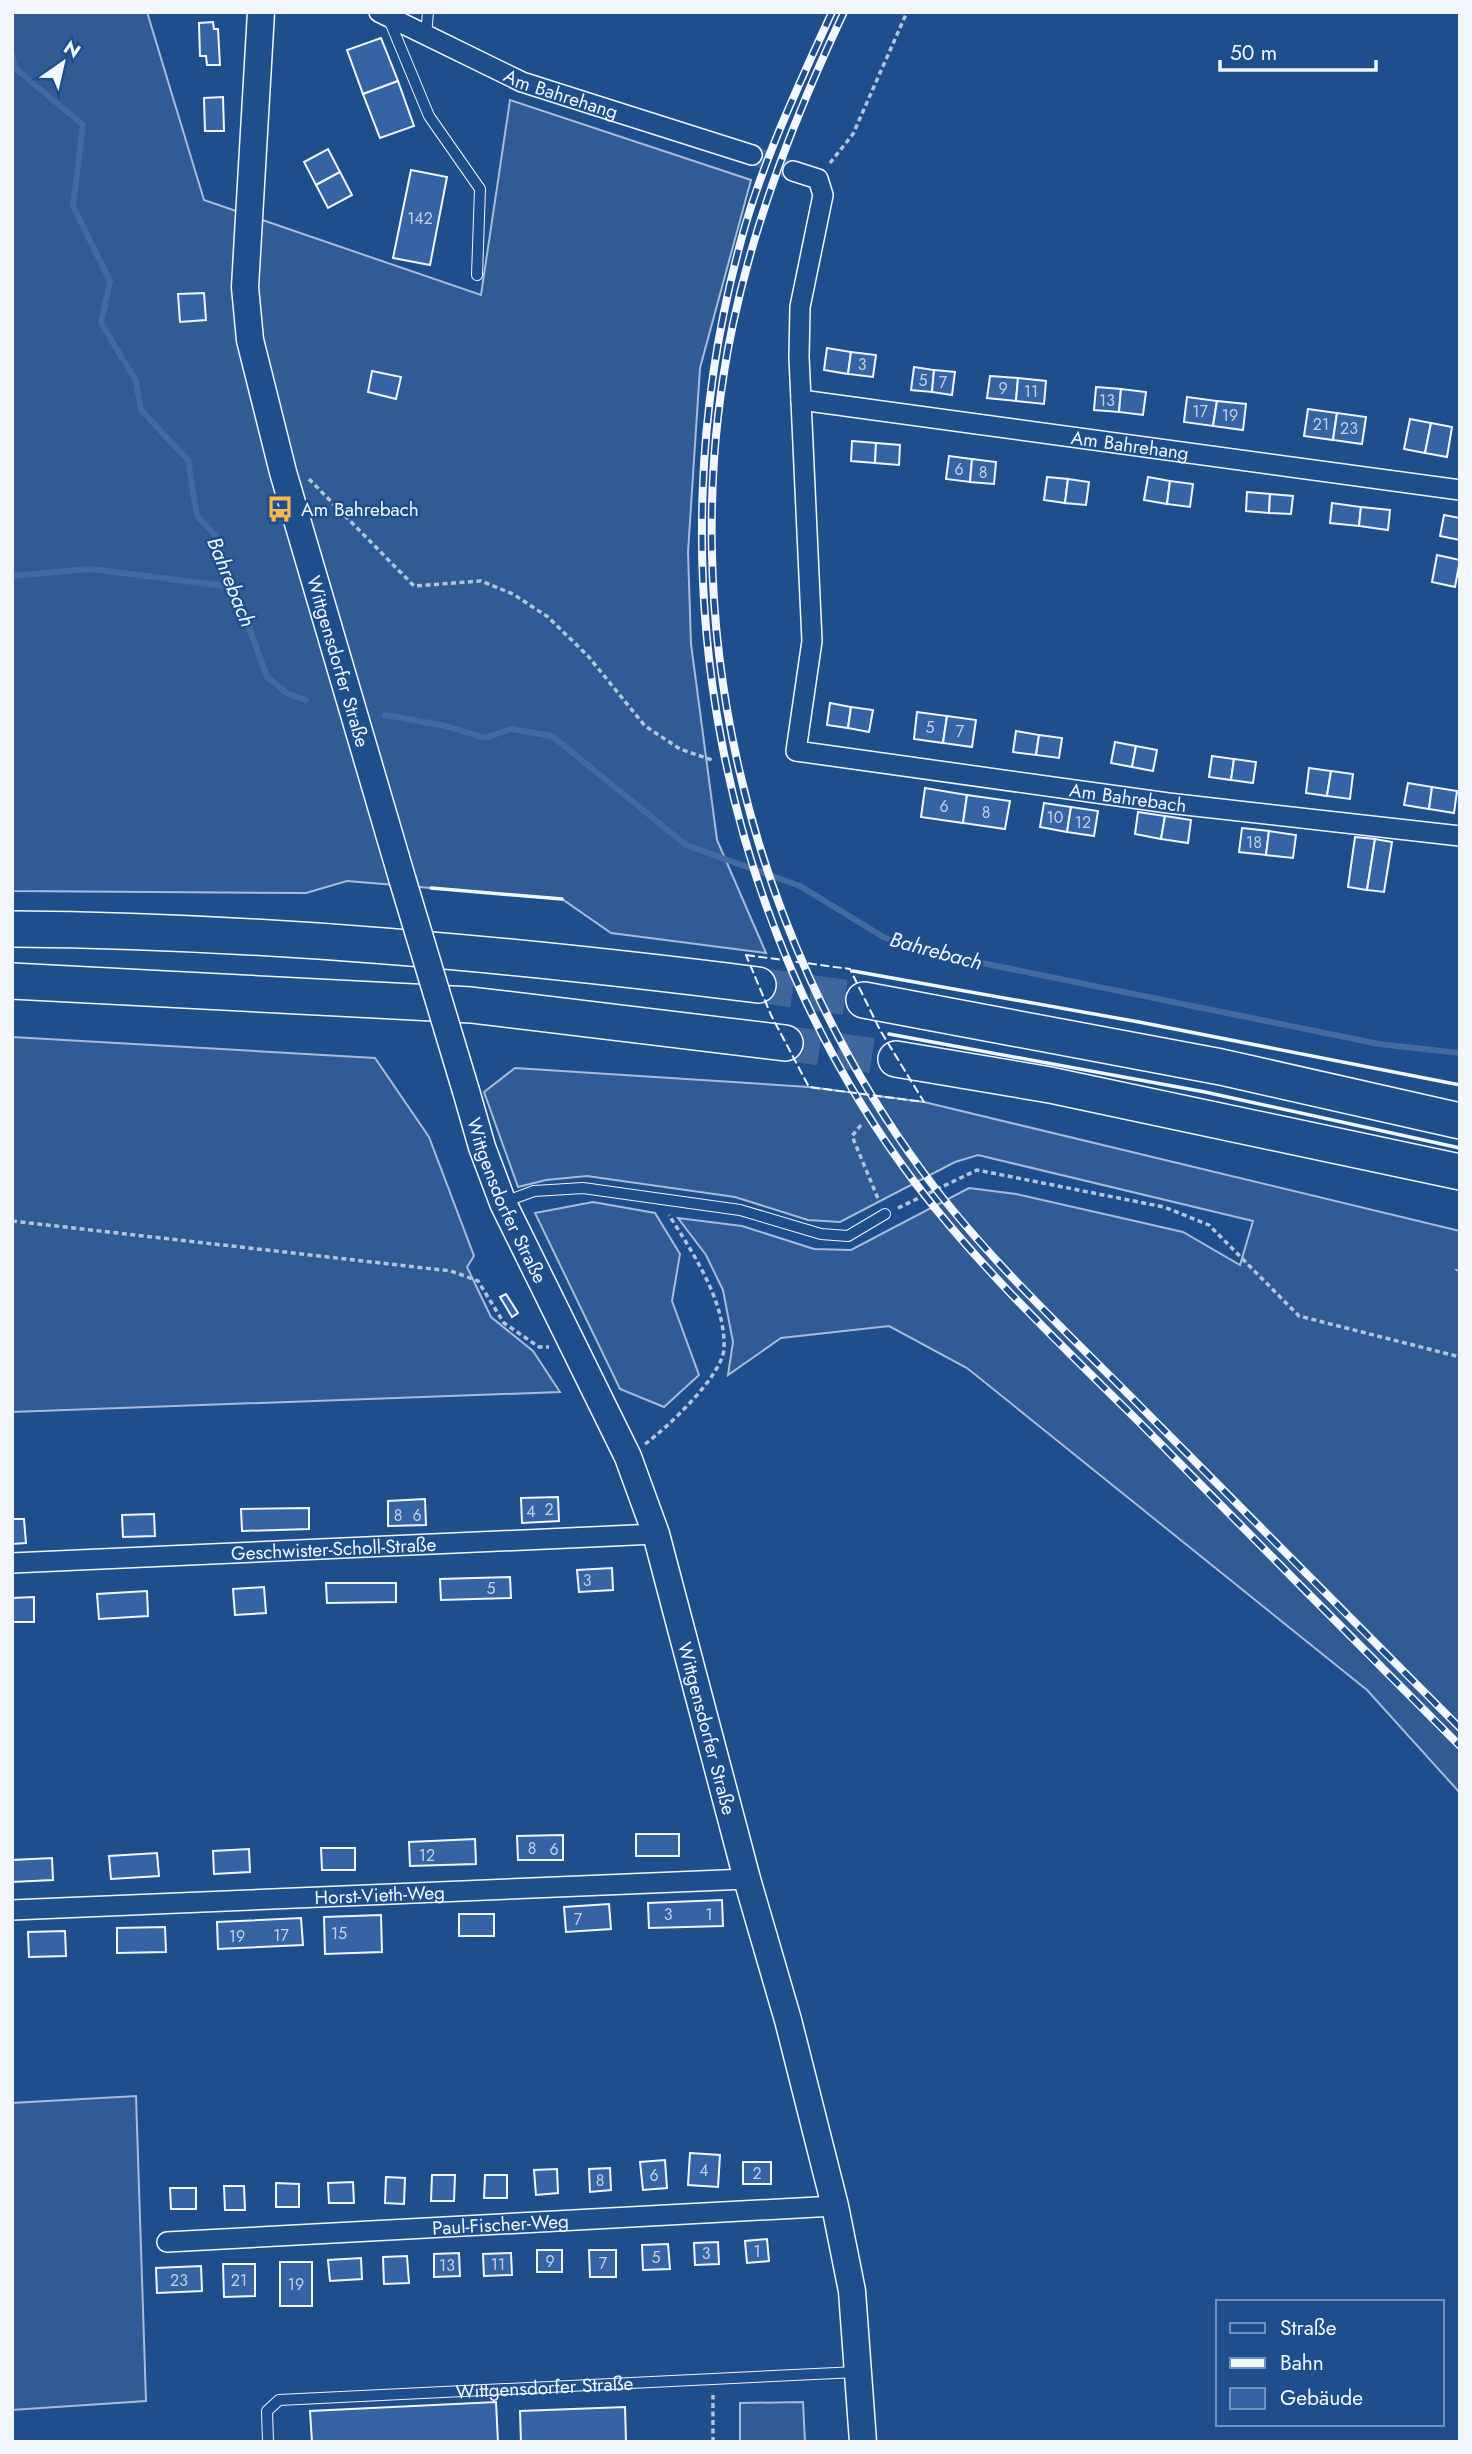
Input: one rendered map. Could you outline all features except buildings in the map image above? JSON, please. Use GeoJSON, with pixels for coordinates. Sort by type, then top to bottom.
{"type":"FeatureCollection","features":[{"type":"Feature","properties":{"kind":"highway"},"geometry":{"type":"LineString","coordinates":[[12,929],[360,944],[560,961],[758,985]]}},
{"type":"Feature","properties":{"kind":"highway"},"geometry":{"type":"LineString","coordinates":[[12,981],[471,1005],[785,1043]]}},
{"type":"Feature","properties":{"kind":"highway"},"geometry":{"type":"LineString","coordinates":[[864,1000],[1221,1067],[1460,1121]]}},
{"type":"Feature","properties":{"kind":"highway"},"geometry":{"type":"LineString","coordinates":[[896,1059],[1101,1095],[1460,1172]]}},
{"type":"Feature","properties":{"kind":"street","name":"Wittgensdorfer Straße"},"geometry":{"type":"LineString","coordinates":[[261,12],[246,313],[283,472],[482,1147],[503,1203],[628,1457],[656,1534],[747,1879],[788,2020],[835,2206],[852,2291],[863,2442]]}},
{"type":"Feature","properties":{"kind":"street","name":"Am Bahrehang"},"geometry":{"type":"LineString","coordinates":[[383,15],[522,82],[752,155]]}},
{"type":"Feature","properties":{"kind":"street"},"geometry":{"type":"LineString","coordinates":[[793,171],[818,179],[823,195],[800,307],[801,400]]}},
{"type":"Feature","properties":{"kind":"street","name":"Am Bahrehang"},"geometry":{"type":"LineString","coordinates":[[801,400],[1460,490]]}},
{"type":"Feature","properties":{"kind":"street","name":"Am Bahrebach"},"geometry":{"type":"LineString","coordinates":[[801,400],[812,641],[796,751],[1168,803],[1460,836]]}},
{"type":"Feature","properties":{"kind":"street","name":"Geschwister-Scholl-Straße"},"geometry":{"type":"LineString","coordinates":[[12,1563],[656,1534]]}},
{"type":"Feature","properties":{"kind":"street","name":"Horst-Vieth-Weg"},"geometry":{"type":"LineString","coordinates":[[12,1910],[747,1879]]}},
{"type":"Feature","properties":{"kind":"street","name":"Paul-Fischer-Weg"},"geometry":{"type":"LineString","coordinates":[[167,2242],[835,2206]]}},
{"type":"Feature","properties":{"kind":"lane"},"geometry":{"type":"LineString","coordinates":[[426,37],[428,12]]}},
{"type":"Feature","properties":{"kind":"lane"},"geometry":{"type":"LineString","coordinates":[[383,15],[429,116],[480,189],[477,275]]}},
{"type":"Feature","properties":{"kind":"lane"},"geometry":{"type":"LineString","coordinates":[[503,1203],[534,1191],[583,1188],[740,1210],[821,1234],[848,1236],[885,1214]]}},
{"type":"Feature","properties":{"kind":"lane","name":"Wittgensdorfer Straße"},"geometry":{"type":"LineString","coordinates":[[268,2442],[267,2411],[279,2400],[857,2372]]}},
{"type":"Feature","properties":{"kind":"path"},"geometry":{"type":"LineString","coordinates":[[818,179],[853,134],[907,12]]}},
{"type":"Feature","properties":{"kind":"path"},"geometry":{"type":"LineString","coordinates":[[283,472],[295,468],[316,484],[414,586],[481,581],[513,594],[548,617],[588,656],[645,726],[680,750],[712,760]]}},
{"type":"Feature","properties":{"kind":"path"},"geometry":{"type":"LineString","coordinates":[[861,1125],[852,1136],[885,1214],[977,1170],[1164,1207],[1209,1224],[1299,1316],[1460,1357]]}},
{"type":"Feature","properties":{"kind":"path"},"geometry":{"type":"LineString","coordinates":[[628,1457],[650,1441],[713,1377],[724,1350],[716,1305],[699,1262],[659,1199]]}},
{"type":"Feature","properties":{"kind":"path"},"geometry":{"type":"LineString","coordinates":[[12,1221],[451,1271],[478,1281],[504,1323],[539,1347],[574,1347]]}},
{"type":"Feature","properties":{"kind":"path"},"geometry":{"type":"LineString","coordinates":[[713,2442],[714,2379]]}},
{"type":"Feature","properties":{"kind":"shaded area"},"geometry":{"type":"Polygon","coordinates":[[[12,12],[147,12],[204,200],[481,295],[510,100],[751,180],[700,368],[688,552],[691,644],[717,840],[766,953],[611,933],[562,899],[347,881],[306,893],[12,891],[12,12]]]}},
{"type":"Feature","properties":{"kind":"shaded area"},"geometry":{"type":"Polygon","coordinates":[[[12,1037],[375,1058],[429,1137],[474,1256],[467,1267],[491,1317],[533,1351],[560,1392],[12,1412],[12,1037]]]}},
{"type":"Feature","properties":{"kind":"shaded area"},"geometry":{"type":"Polygon","coordinates":[[[515,1068],[809,1087],[924,1102],[1460,1231],[1460,1270],[1457,1270],[1460,1272],[1460,1793],[1367,1690],[967,1368],[889,1326],[781,1338],[728,1375],[733,1342],[723,1290],[706,1255],[678,1218],[742,1226],[814,1249],[851,1250],[969,1188],[1016,1194],[1183,1232],[1240,1265],[1253,1221],[978,1155],[955,1162],[840,1222],[808,1220],[735,1197],[587,1176],[546,1180],[518,1187],[484,1092],[515,1068]]]}},
{"type":"Feature","properties":{"kind":"shaded area"},"geometry":{"type":"Polygon","coordinates":[[[593,1202],[655,1213],[680,1254],[672,1301],[699,1375],[664,1407],[620,1389],[535,1213],[593,1202]]]}},
{"type":"Feature","properties":{"kind":"shaded area"},"geometry":{"type":"Polygon","coordinates":[[[136,2096],[146,2401],[12,2410],[12,2103],[136,2096]]]}},
{"type":"Feature","properties":{"kind":"shaded area"},"geometry":{"type":"Polygon","coordinates":[[[803,2402],[805,2442],[740,2442],[740,2403],[803,2402]]]}},
{"type":"Feature","properties":{"kind":"waterway","name":"Bahrebach"},"geometry":{"type":"LineString","coordinates":[[12,54],[15,68],[83,125],[73,206],[110,281],[101,323],[136,381],[141,410],[188,460],[197,516],[216,536],[267,677],[288,694],[306,700]]}},
{"type":"Feature","properties":{"kind":"waterway"},"geometry":{"type":"LineString","coordinates":[[12,576],[90,569],[233,587]]}},
{"type":"Feature","properties":{"kind":"waterway","name":"Bahrebach"},"geometry":{"type":"LineString","coordinates":[[385,715],[446,726],[485,738],[511,729],[552,736],[686,845],[800,886],[885,938],[928,952],[1379,1044],[1460,1053]]}},
{"type":"Feature","properties":{"kind":"tunnel"},"geometry":{"type":"LineString","coordinates":[[752,155],[793,171]]}},
{"type":"Feature","properties":{"kind":"tunnel"},"geometry":{"type":"LineString","coordinates":[[758,985],[864,1000]]}},
{"type":"Feature","properties":{"kind":"tunnel"},"geometry":{"type":"LineString","coordinates":[[785,1043],[896,1059]]}},
{"type":"Feature","properties":{"kind":"railway"},"geometry":{"type":"LineString","coordinates":[[832,12],[780,128],[757,187],[739,248],[714,369],[703,491],[705,614],[721,736],[750,856],[792,971],[847,1081],[916,1184],[941,1216],[1023,1306],[1460,1746]]}},
{"type":"Feature","properties":{"kind":"railway"},"geometry":{"type":"LineString","coordinates":[[844,12],[794,126],[753,243],[733,324],[716,434],[712,546],[719,658],[739,768],[769,876],[810,980],[862,1079],[947,1204],[1028,1293],[1460,1728]]}},
{"type":"Feature","properties":{"kind":"fence"},"geometry":{"type":"LineString","coordinates":[[746,955],[850,969],[880,1030],[924,1102],[809,1087],[771,1015],[746,955]]}},
{"type":"Feature","properties":{"kind":"wall"},"geometry":{"type":"LineString","coordinates":[[431,888],[562,899]]}},
{"type":"Feature","properties":{"kind":"wall"},"geometry":{"type":"LineString","coordinates":[[853,971],[1139,1022],[1460,1085]]}},
{"type":"Feature","properties":{"kind":"wall"},"geometry":{"type":"LineString","coordinates":[[889,1034],[1205,1092],[1460,1148]]}},
{"type":"Feature","properties":{"kind":"place","name":"Am Bahrebach"},"geometry":{"type":"Point","coordinates":[280,509]}}]}
